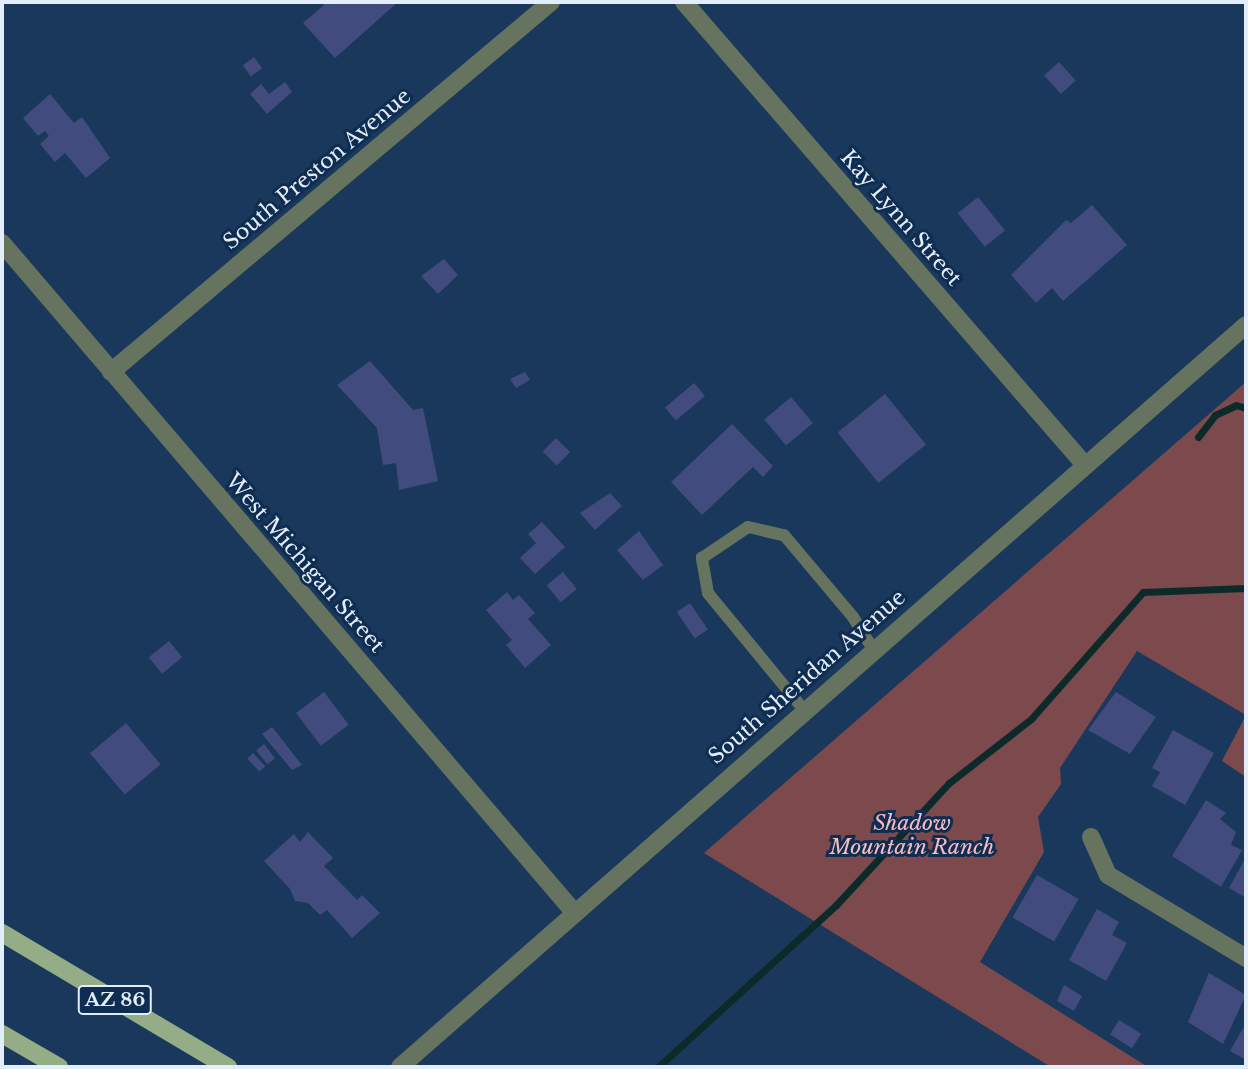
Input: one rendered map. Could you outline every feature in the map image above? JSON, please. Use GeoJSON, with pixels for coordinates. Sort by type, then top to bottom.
{"type":"FeatureCollection","features":[{"type":"Feature","properties":{"kind":"main road","name":"AZ 86"},"geometry":{"type":"LineString","coordinates":[[2,933],[228,1067]]}},
{"type":"Feature","properties":{"kind":"main road"},"geometry":{"type":"LineString","coordinates":[[2,1034],[59,1067]]}},
{"type":"Feature","properties":{"kind":"street","name":"South Preston Avenue"},"geometry":{"type":"LineString","coordinates":[[111,372],[551,2]]}},
{"type":"Feature","properties":{"kind":"street","name":"Kay Lynn Street"},"geometry":{"type":"LineString","coordinates":[[684,2],[1084,464]]}},
{"type":"Feature","properties":{"kind":"street","name":"West Michigan Street"},"geometry":{"type":"LineString","coordinates":[[2,243],[574,912]]}},
{"type":"Feature","properties":{"kind":"street","name":"South Sheridan Avenue"},"geometry":{"type":"LineString","coordinates":[[400,1067],[873,649],[1246,325]]}},
{"type":"Feature","properties":{"kind":"street"},"geometry":{"type":"LineString","coordinates":[[1091,837],[1108,875],[1246,958]]}},
{"type":"Feature","properties":{"kind":"lane"},"geometry":{"type":"LineString","coordinates":[[804,710],[708,593],[702,558],[748,527],[784,535],[853,617],[873,649]]}},
{"type":"Feature","properties":{"kind":"green space","name":"Shadow Mountain Ranch"},"geometry":{"type":"Polygon","coordinates":[[[1246,382],[1246,715],[1137,651],[1060,768],[1061,784],[1038,817],[1044,852],[980,962],[1148,1067],[1051,1067],[704,853],[1246,382]]]}},
{"type":"Feature","properties":{"kind":"green space"},"geometry":{"type":"Polygon","coordinates":[[[1246,715],[1246,777],[1222,761],[1246,715]]]}},
{"type":"Feature","properties":{"kind":"building"},"geometry":{"type":"Polygon","coordinates":[[[321,2],[398,2],[335,58],[303,23],[324,5],[321,2]]]}},
{"type":"Feature","properties":{"kind":"building"},"geometry":{"type":"Polygon","coordinates":[[[254,57],[262,68],[251,77],[243,65],[254,57]]]}},
{"type":"Feature","properties":{"kind":"building"},"geometry":{"type":"Polygon","coordinates":[[[1059,62],[1076,81],[1061,94],[1044,75],[1059,62]]]}},
{"type":"Feature","properties":{"kind":"building"},"geometry":{"type":"Polygon","coordinates":[[[285,82],[292,92],[267,114],[250,94],[261,84],[269,94],[285,82]]]}},
{"type":"Feature","properties":{"kind":"building"},"geometry":{"type":"Polygon","coordinates":[[[50,94],[74,123],[82,117],[110,158],[86,178],[65,153],[55,162],[40,144],[49,136],[45,131],[38,136],[23,118],[50,94]]]}},
{"type":"Feature","properties":{"kind":"building"},"geometry":{"type":"Polygon","coordinates":[[[978,197],[1005,230],[985,247],[958,213],[978,197]]]}},
{"type":"Feature","properties":{"kind":"building"},"geometry":{"type":"Polygon","coordinates":[[[1092,205],[1127,245],[1063,301],[1052,288],[1036,303],[1011,275],[1066,220],[1071,223],[1092,205]]]}},
{"type":"Feature","properties":{"kind":"building"},"geometry":{"type":"Polygon","coordinates":[[[444,259],[458,275],[438,294],[421,276],[444,259]]]}},
{"type":"Feature","properties":{"kind":"building"},"geometry":{"type":"Polygon","coordinates":[[[370,361],[413,410],[423,408],[438,481],[399,490],[396,463],[383,465],[377,428],[337,385],[370,361]]]}},
{"type":"Feature","properties":{"kind":"building"},"geometry":{"type":"Polygon","coordinates":[[[525,372],[530,380],[516,388],[510,379],[525,372]]]}},
{"type":"Feature","properties":{"kind":"building"},"geometry":{"type":"Polygon","coordinates":[[[694,383],[705,396],[676,420],[665,407],[694,383]]]}},
{"type":"Feature","properties":{"kind":"building"},"geometry":{"type":"Polygon","coordinates":[[[885,394],[926,445],[878,483],[838,432],[885,394]]]}},
{"type":"Feature","properties":{"kind":"building"},"geometry":{"type":"Polygon","coordinates":[[[791,397],[813,423],[786,446],[764,419],[791,397]]]}},
{"type":"Feature","properties":{"kind":"building"},"geometry":{"type":"Polygon","coordinates":[[[732,424],[773,466],[763,477],[753,467],[702,515],[671,482],[732,424]]]}},
{"type":"Feature","properties":{"kind":"building"},"geometry":{"type":"Polygon","coordinates":[[[556,438],[570,452],[557,466],[543,451],[556,438]]]}},
{"type":"Feature","properties":{"kind":"building"},"geometry":{"type":"Polygon","coordinates":[[[610,493],[622,506],[595,530],[580,513],[610,493]]]}},
{"type":"Feature","properties":{"kind":"building"},"geometry":{"type":"Polygon","coordinates":[[[542,522],[565,547],[535,574],[520,558],[536,543],[528,534],[542,522]]]}},
{"type":"Feature","properties":{"kind":"building"},"geometry":{"type":"Polygon","coordinates":[[[639,531],[663,565],[643,580],[617,550],[639,531]]]}},
{"type":"Feature","properties":{"kind":"building"},"geometry":{"type":"Polygon","coordinates":[[[563,572],[577,589],[561,602],[547,585],[563,572]]]}},
{"type":"Feature","properties":{"kind":"building"},"geometry":{"type":"Polygon","coordinates":[[[507,592],[513,600],[519,595],[535,613],[528,619],[551,645],[525,668],[506,645],[512,640],[486,610],[507,592]]]}},
{"type":"Feature","properties":{"kind":"building"},"geometry":{"type":"Polygon","coordinates":[[[690,603],[708,630],[695,638],[677,612],[690,603]]]}},
{"type":"Feature","properties":{"kind":"building"},"geometry":{"type":"Polygon","coordinates":[[[169,641],[182,657],[162,674],[149,657],[169,641]]]}},
{"type":"Feature","properties":{"kind":"building"},"geometry":{"type":"Polygon","coordinates":[[[324,692],[349,725],[321,746],[296,713],[324,692]]]}},
{"type":"Feature","properties":{"kind":"building"},"geometry":{"type":"Polygon","coordinates":[[[1116,692],[1156,717],[1130,754],[1088,730],[1116,692]]]}},
{"type":"Feature","properties":{"kind":"building"},"geometry":{"type":"Polygon","coordinates":[[[126,723],[161,764],[125,795],[90,753],[126,723]]]}},
{"type":"Feature","properties":{"kind":"building"},"geometry":{"type":"Polygon","coordinates":[[[272,727],[302,765],[292,770],[262,734],[272,727]]]}},
{"type":"Feature","properties":{"kind":"building"},"geometry":{"type":"Polygon","coordinates":[[[1173,730],[1214,753],[1185,805],[1152,786],[1160,772],[1152,768],[1173,730]]]}},
{"type":"Feature","properties":{"kind":"building"},"geometry":{"type":"Polygon","coordinates":[[[264,744],[275,758],[267,764],[256,750],[264,744]]]}},
{"type":"Feature","properties":{"kind":"building"},"geometry":{"type":"Polygon","coordinates":[[[253,753],[265,766],[259,772],[247,758],[253,753]]]}},
{"type":"Feature","properties":{"kind":"building"},"geometry":{"type":"Polygon","coordinates":[[[1206,800],[1226,813],[1220,819],[1236,832],[1231,845],[1242,850],[1221,887],[1172,856],[1206,800]]]}},
{"type":"Feature","properties":{"kind":"building"},"geometry":{"type":"Polygon","coordinates":[[[308,832],[333,858],[324,866],[357,900],[362,895],[380,913],[352,938],[327,910],[320,915],[308,903],[295,901],[290,889],[264,861],[294,834],[300,842],[308,832]]]}},
{"type":"Feature","properties":{"kind":"building"},"geometry":{"type":"Polygon","coordinates":[[[1246,857],[1246,898],[1229,888],[1246,857]]]}},
{"type":"Feature","properties":{"kind":"building"},"geometry":{"type":"Polygon","coordinates":[[[1037,875],[1079,899],[1054,941],[1012,917],[1037,875]]]}},
{"type":"Feature","properties":{"kind":"building"},"geometry":{"type":"Polygon","coordinates":[[[1097,909],[1119,922],[1112,935],[1127,943],[1106,981],[1069,960],[1097,909]]]}},
{"type":"Feature","properties":{"kind":"building"},"geometry":{"type":"Polygon","coordinates":[[[1209,973],[1246,995],[1223,1044],[1188,1022],[1209,973]]]}},
{"type":"Feature","properties":{"kind":"building"},"geometry":{"type":"Polygon","coordinates":[[[1064,985],[1082,996],[1074,1011],[1057,1001],[1064,985]]]}},
{"type":"Feature","properties":{"kind":"building"},"geometry":{"type":"Polygon","coordinates":[[[1119,1020],[1141,1034],[1132,1048],[1110,1034],[1119,1020]]]}},
{"type":"Feature","properties":{"kind":"building"},"geometry":{"type":"Polygon","coordinates":[[[1246,1023],[1246,1060],[1230,1051],[1246,1023]]]}},
{"type":"Feature","properties":{"kind":"waterway"},"geometry":{"type":"LineString","coordinates":[[1198,437],[1215,415],[1236,405],[1246,408]]}},
{"type":"Feature","properties":{"kind":"waterway"},"geometry":{"type":"LineString","coordinates":[[658,1067],[836,905],[949,783],[1031,719],[1143,592],[1246,588]]}}]}
